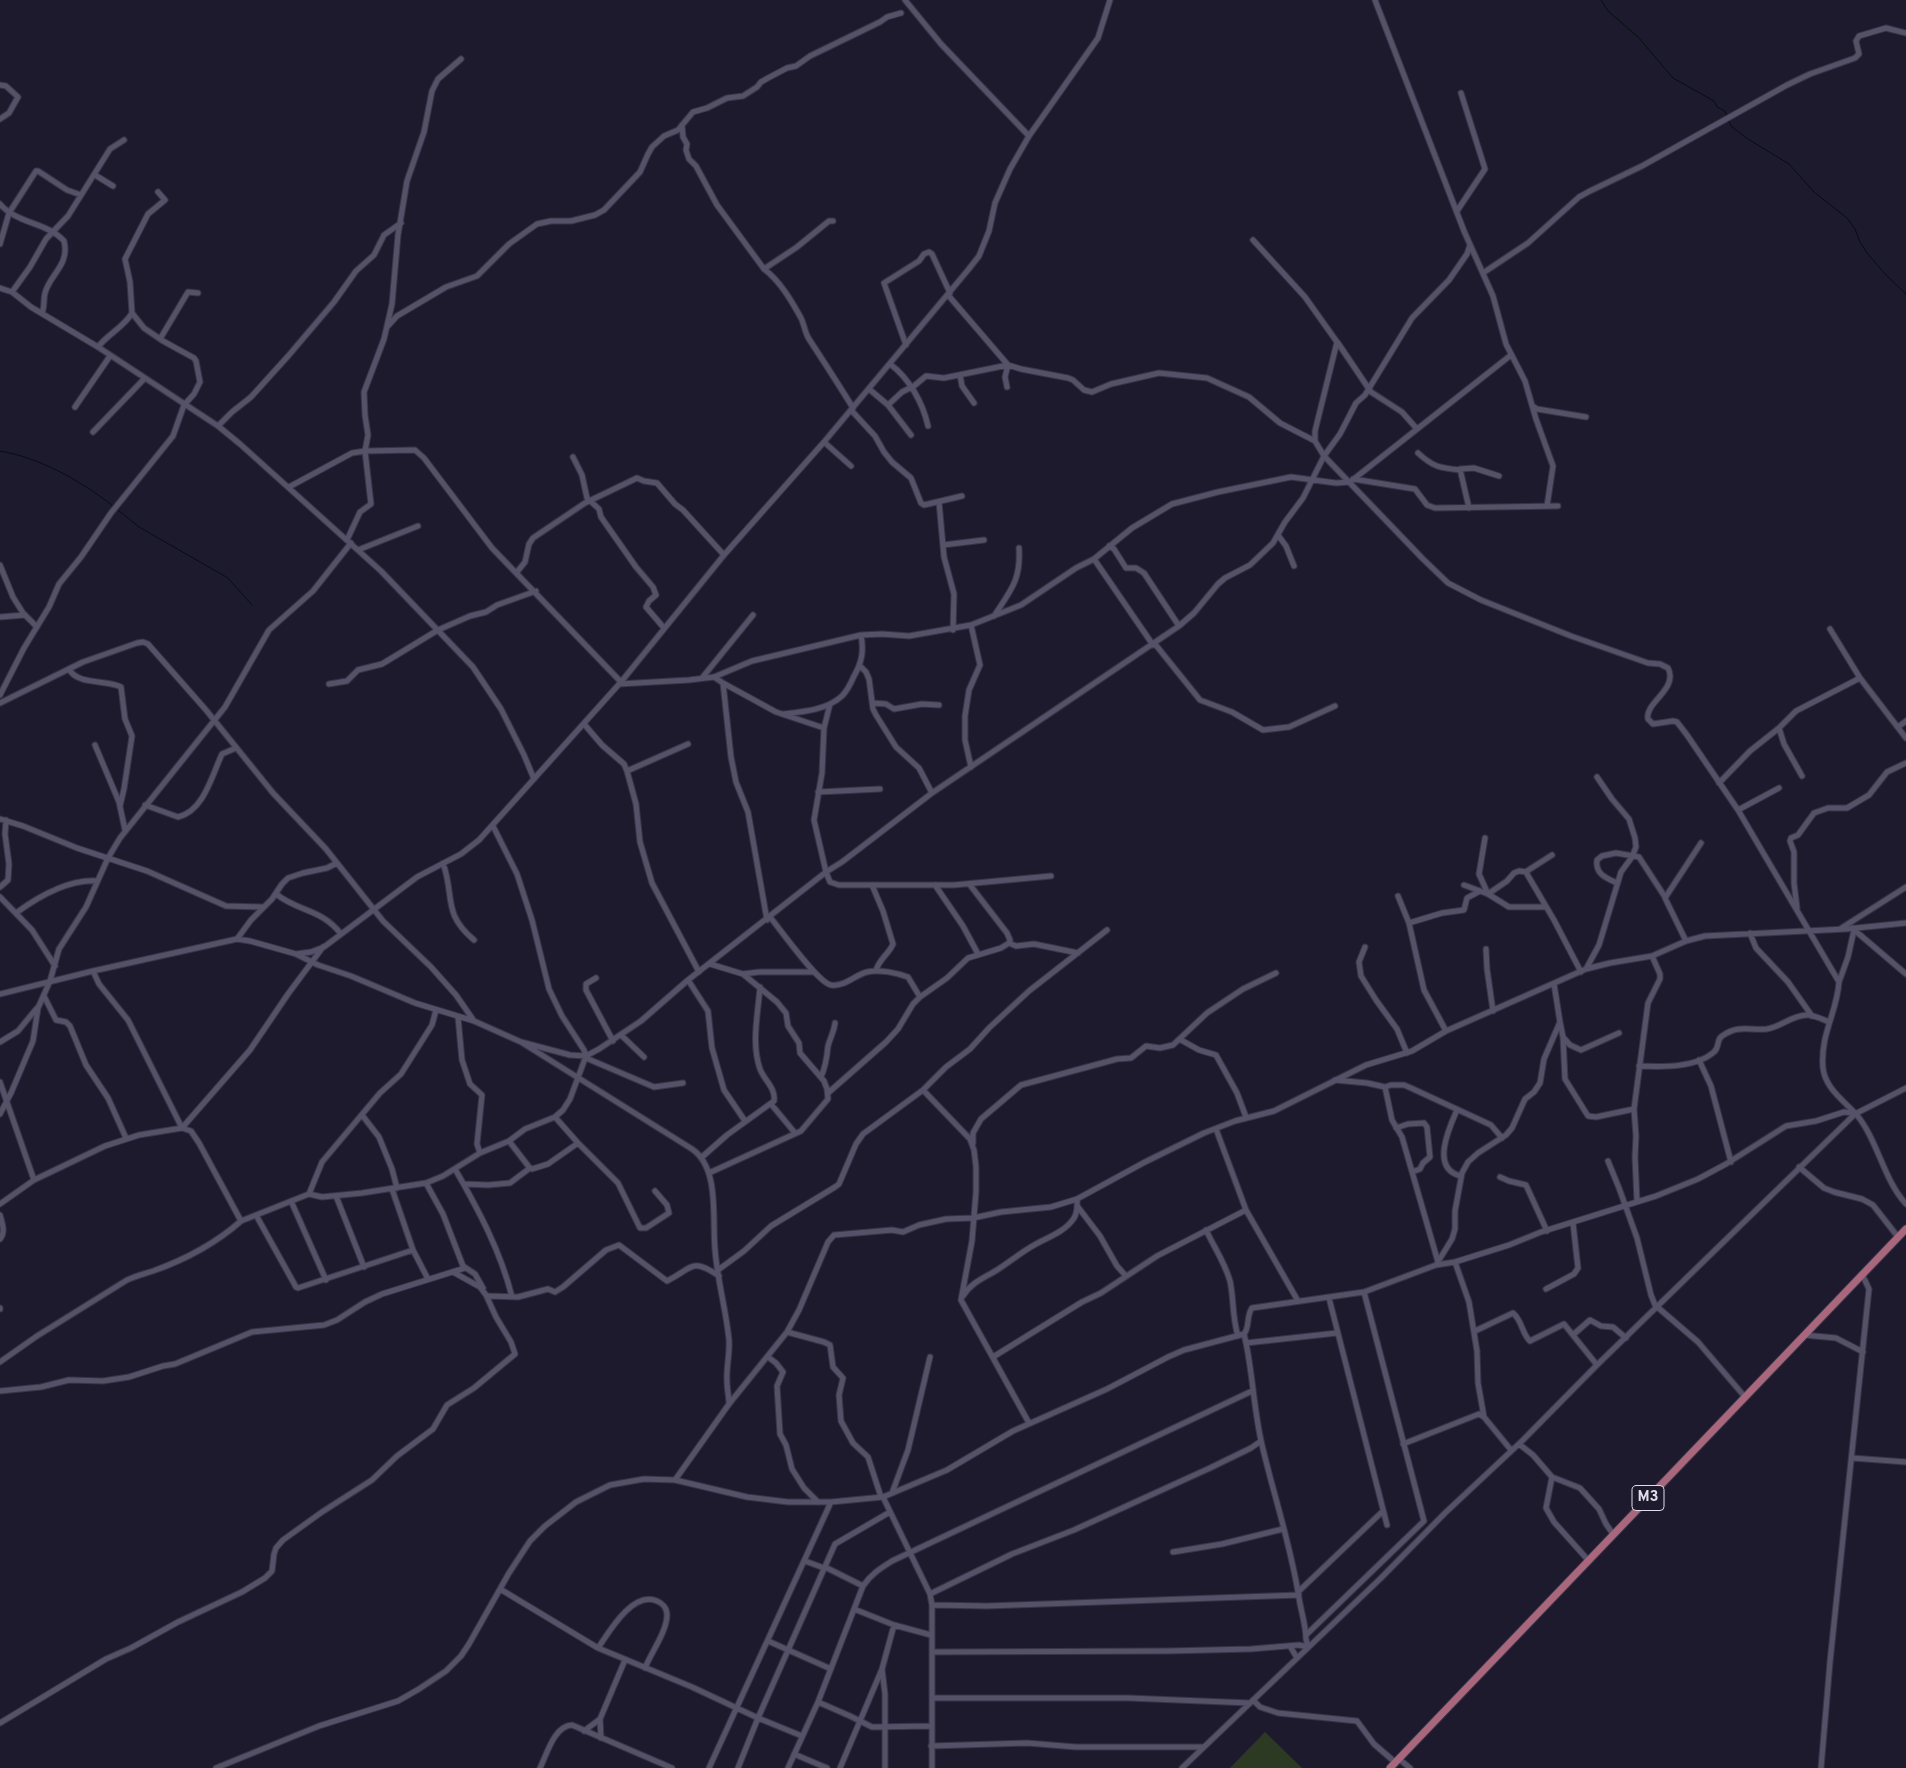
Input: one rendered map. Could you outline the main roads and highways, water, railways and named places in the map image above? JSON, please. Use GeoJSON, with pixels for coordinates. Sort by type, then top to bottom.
{"type":"FeatureCollection","features":[{"type":"Feature","properties":{"kind":"main road","name":"M3"},"geometry":{"type":"LineString","coordinates":[[1395,1763],[1906,1229]]}},
{"type":"Feature","properties":{"kind":"waterway"},"geometry":{"type":"LineString","coordinates":[[1601,0],[1608,11],[1638,37],[1673,78],[1714,101],[1717,107],[1725,111],[1727,116]]}},
{"type":"Feature","properties":{"kind":"waterway"},"geometry":{"type":"LineString","coordinates":[[1728,120],[1732,127],[1748,139],[1789,164],[1814,192],[1847,218],[1867,253],[1906,294]]}},
{"type":"Feature","properties":{"kind":"waterway"},"geometry":{"type":"LineString","coordinates":[[0,451],[30,459],[60,472],[74,479],[113,506]]}},
{"type":"Feature","properties":{"kind":"waterway"},"geometry":{"type":"LineString","coordinates":[[118,510],[139,527],[228,578],[252,605]]}}]}
